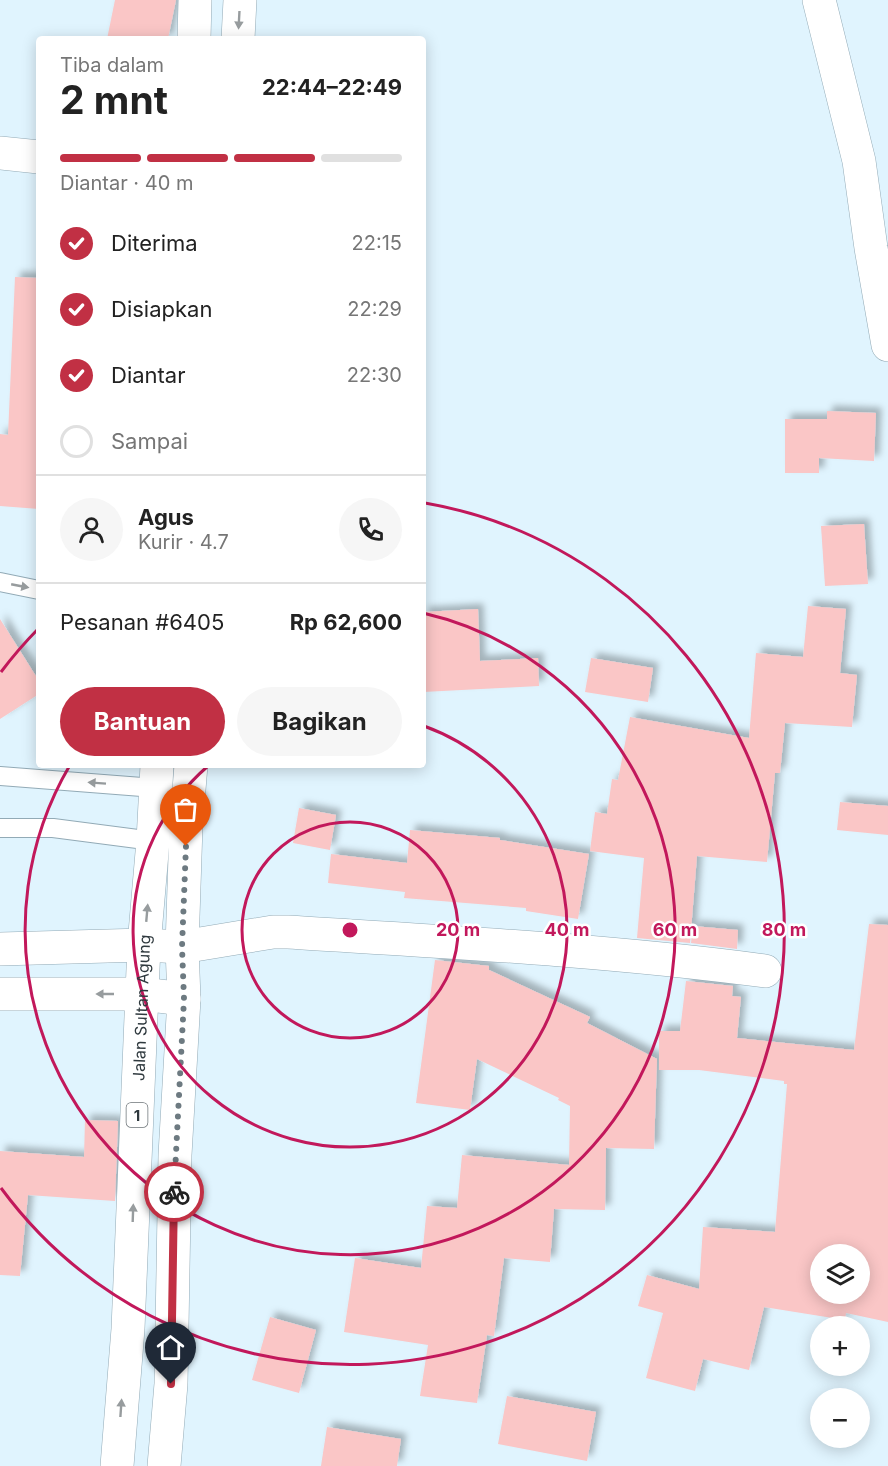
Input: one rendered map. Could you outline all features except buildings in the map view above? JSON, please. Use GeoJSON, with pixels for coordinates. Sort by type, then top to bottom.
{"type":"FeatureCollection","features":[{"type":"Feature","properties":{"kind":"main road"},"geometry":{"type":"LineString","coordinates":[[194,36],[195,0]]}},
{"type":"Feature","properties":{"kind":"main road"},"geometry":{"type":"LineString","coordinates":[[238,36],[240,0]]}},
{"type":"Feature","properties":{"kind":"main road"},"geometry":{"type":"LineString","coordinates":[[819,0],[859,161],[888,345]]}},
{"type":"Feature","properties":{"kind":"main road"},"geometry":{"type":"LineString","coordinates":[[0,153],[36,157]]}},
{"type":"Feature","properties":{"kind":"main road"},"geometry":{"type":"LineString","coordinates":[[171,1462],[175,1155],[184,999],[182,947],[186,826],[191,768]]}},
{"type":"Feature","properties":{"kind":"main road","name":"Jalan Sultan Agung"},"geometry":{"type":"LineString","coordinates":[[117,1466],[128,1329],[144,945],[156,776]]}},
{"type":"Feature","properties":{"kind":"main road"},"geometry":{"type":"LineString","coordinates":[[0,949],[144,945],[182,947],[273,932],[288,932],[564,949],[765,971]]}},
{"type":"Feature","properties":{"kind":"main road"},"geometry":{"type":"LineString","coordinates":[[0,994],[142,994],[184,999]]}},
{"type":"Feature","properties":{"kind":"lane"},"geometry":{"type":"LineString","coordinates":[[0,582],[36,589]]}},
{"type":"Feature","properties":{"kind":"lane"},"geometry":{"type":"LineString","coordinates":[[0,776],[156,776]]}},
{"type":"Feature","properties":{"kind":"lane"},"geometry":{"type":"LineString","coordinates":[[0,828],[53,828],[153,841]]}},
{"type":"Feature","properties":{"kind":"way so far"},"geometry":{"type":"LineString","coordinates":[[174,1192],[184,999],[182,947],[186,846]]}},
{"type":"Feature","properties":{"kind":"route"},"geometry":{"type":"LineString","coordinates":[[171,1384],[174,1192]]}}]}
